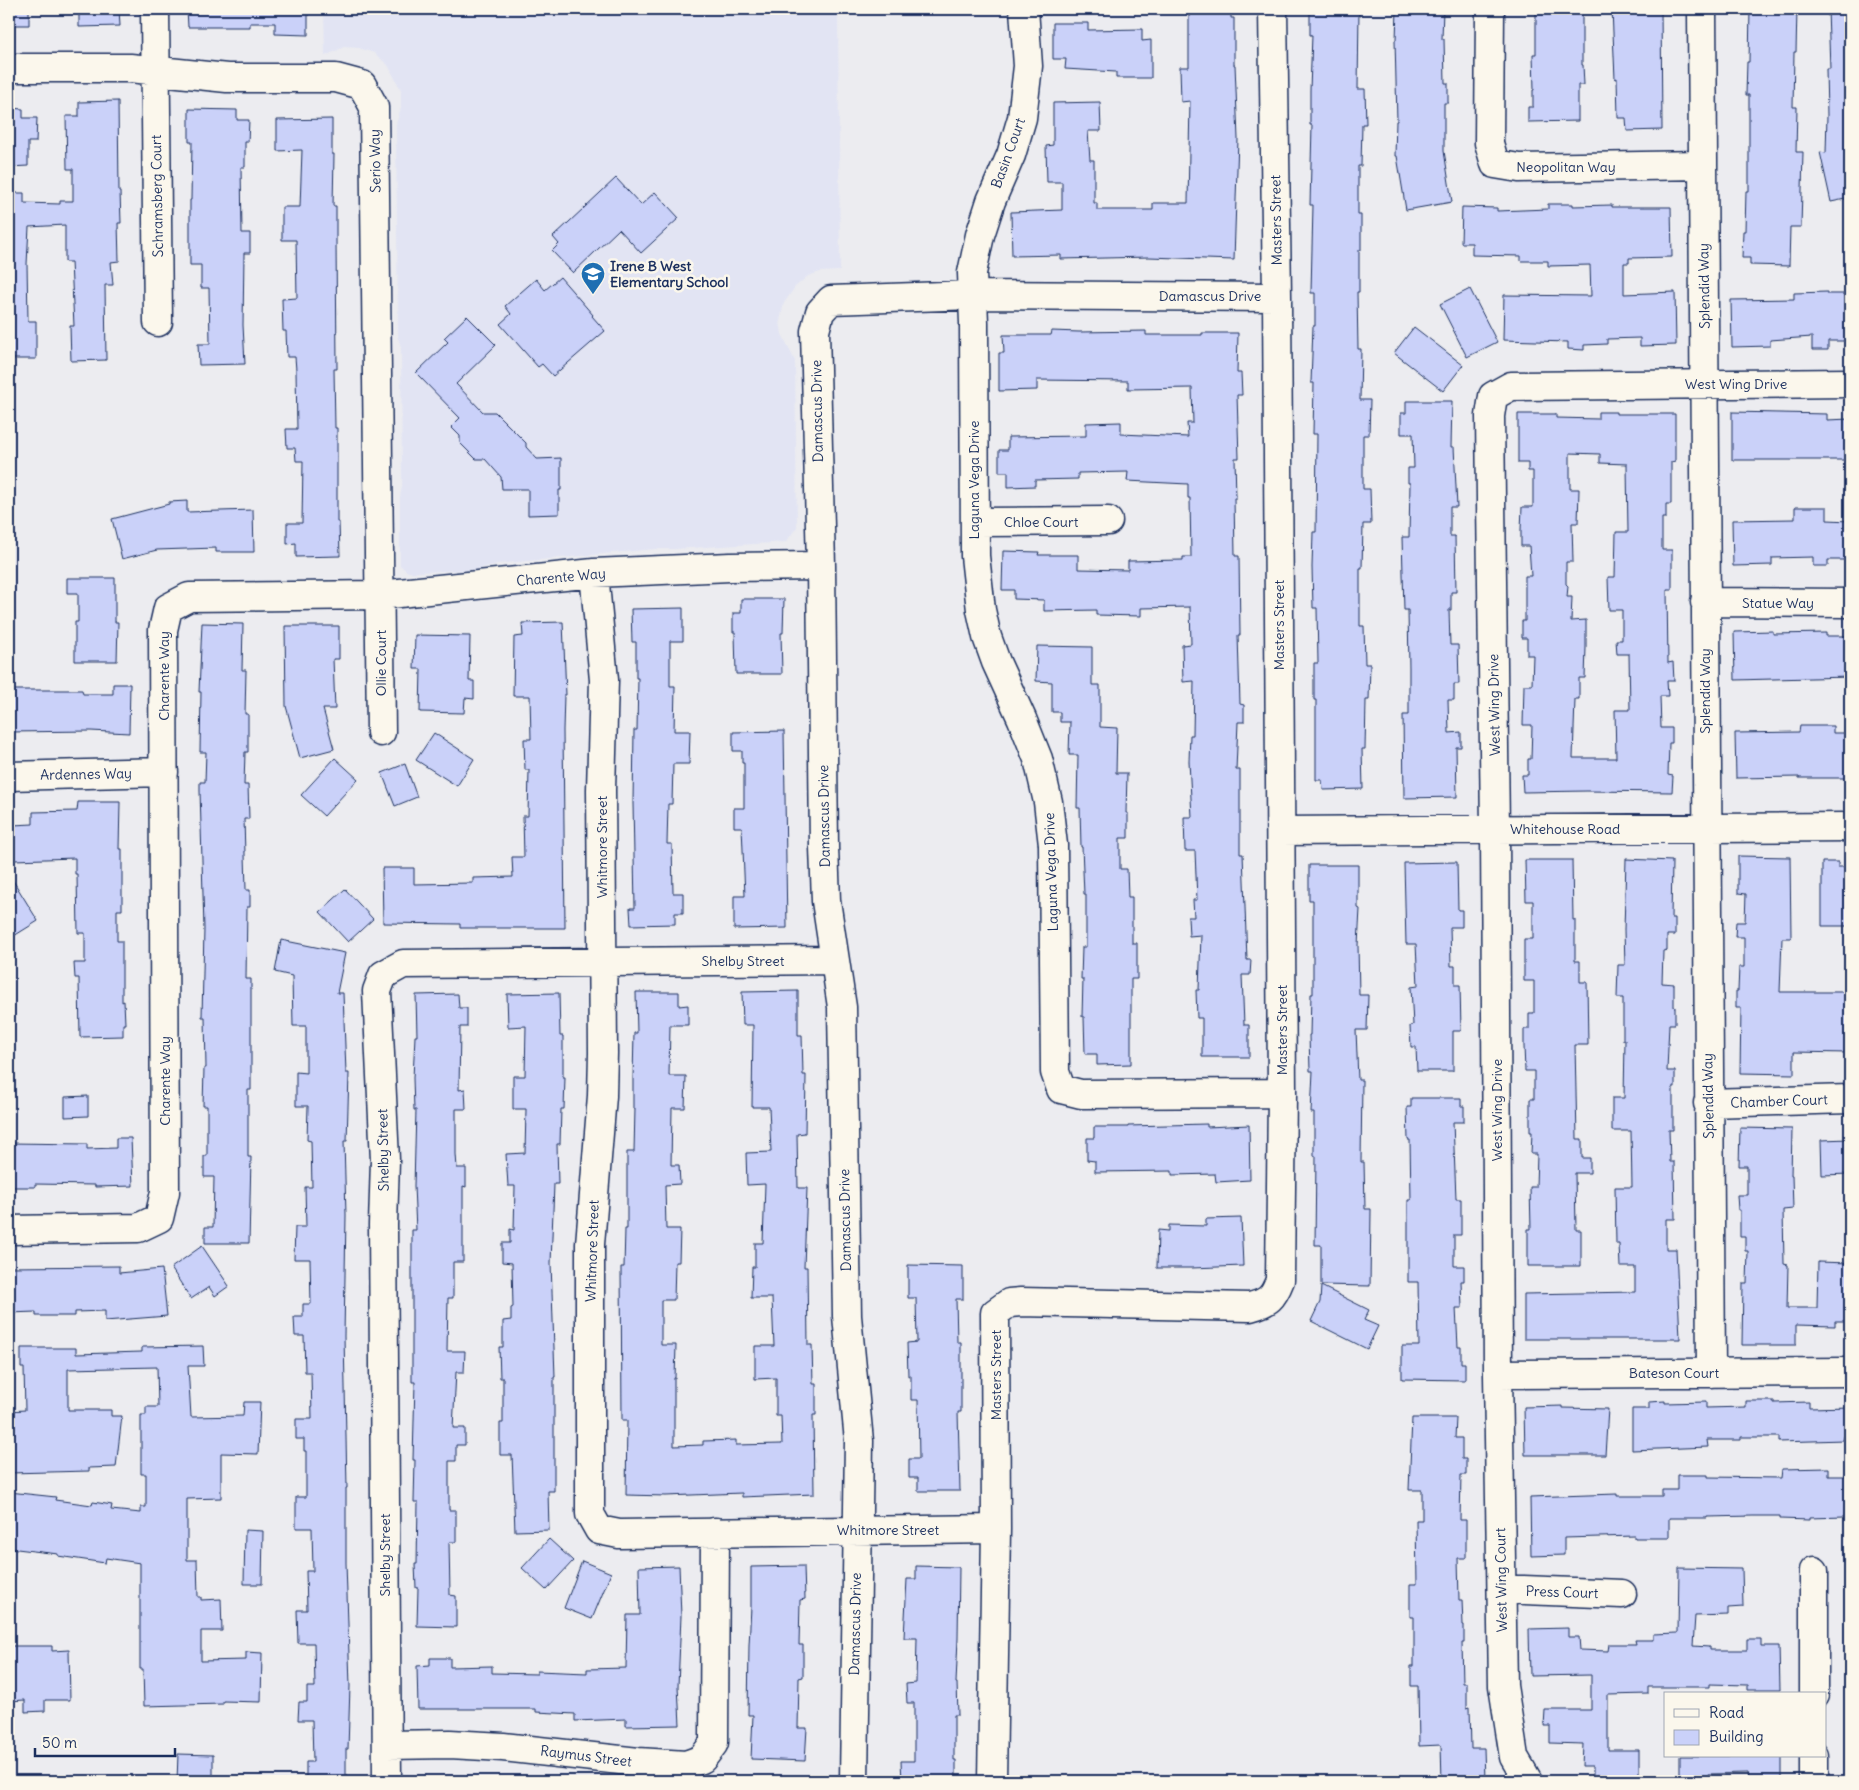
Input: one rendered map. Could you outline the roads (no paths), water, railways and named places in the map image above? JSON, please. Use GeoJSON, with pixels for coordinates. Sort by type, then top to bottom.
{"type":"FeatureCollection","features":[{"type":"Feature","properties":{"kind":"street","name":"Schramsberg Court"},"geometry":{"type":"LineString","coordinates":[[155,9],[158,322]]}},
{"type":"Feature","properties":{"kind":"street","name":"Basin Court"},"geometry":{"type":"LineString","coordinates":[[973,295],[972,273],[980,235],[991,201],[1011,155],[1022,118],[1028,66],[1024,9]]}},
{"type":"Feature","properties":{"kind":"street","name":"Masters Street"},"geometry":{"type":"LineString","coordinates":[[992,1781],[996,1529],[995,1313],[1009,1303],[1021,1302],[1250,1307],[1263,1304],[1274,1295],[1280,1280],[1282,1093],[1281,832],[1273,9]]}},
{"type":"Feature","properties":{"kind":"street","name":"Neopolitan Way"},"geometry":{"type":"LineString","coordinates":[[1490,9],[1489,143],[1495,164],[1518,168],[1703,165]]}},
{"type":"Feature","properties":{"kind":"street","name":"Splendid Way"},"geometry":{"type":"LineString","coordinates":[[1702,9],[1711,1373]]}},
{"type":"Feature","properties":{"kind":"street","name":"Serio Way"},"geometry":{"type":"LineString","coordinates":[[9,68],[130,68],[227,78],[336,78],[362,85],[374,107],[380,595]]}},
{"type":"Feature","properties":{"kind":"street","name":"Damascus Drive"},"geometry":{"type":"LineString","coordinates":[[854,1781],[856,1530],[859,1441],[847,1316],[842,1007],[826,901],[824,847],[821,566],[815,330],[820,312],[831,300],[973,295],[1277,297]]}},
{"type":"Feature","properties":{"kind":"street","name":"Laguna Vega Drive"},"geometry":{"type":"LineString","coordinates":[[973,295],[976,583],[987,637],[1038,760],[1048,802],[1053,845],[1055,1072],[1061,1089],[1081,1094],[1282,1093]]}},
{"type":"Feature","properties":{"kind":"street","name":"West Wing Drive"},"geometry":{"type":"LineString","coordinates":[[1498,1374],[1495,830],[1490,416],[1493,396],[1511,386],[1850,383]]}},
{"type":"Feature","properties":{"kind":"street","name":"Chloe Court"},"geometry":{"type":"LineString","coordinates":[[975,522],[1108,522]]}},
{"type":"Feature","properties":{"kind":"street","name":"Charente Way"},"geometry":{"type":"LineString","coordinates":[[9,1230],[138,1228],[159,1218],[165,1192],[163,630],[168,608],[190,597],[380,595],[594,573],[730,567],[821,566]]}},
{"type":"Feature","properties":{"kind":"street","name":"Whitmore Street"},"geometry":{"type":"LineString","coordinates":[[594,573],[604,680],[601,790],[602,1096],[590,1244],[590,1514],[599,1530],[619,1534],[996,1529]]}},
{"type":"Feature","properties":{"kind":"street","name":"Ollie Court"},"geometry":{"type":"LineString","coordinates":[[380,595],[381,732]]}},
{"type":"Feature","properties":{"kind":"street","name":"Statue Way"},"geometry":{"type":"LineString","coordinates":[[1705,602],[1850,603]]}},
{"type":"Feature","properties":{"kind":"street","name":"Ardennes Way"},"geometry":{"type":"LineString","coordinates":[[9,776],[164,772]]}},
{"type":"Feature","properties":{"kind":"street","name":"Whitehouse Road"},"geometry":{"type":"LineString","coordinates":[[1281,832],[1850,827]]}},
{"type":"Feature","properties":{"kind":"street","name":"Shelby Street"},"geometry":{"type":"LineString","coordinates":[[387,1781],[383,1225],[385,1160],[377,991],[383,975],[402,964],[834,960]]}},
{"type":"Feature","properties":{"kind":"street","name":"Chamber Court"},"geometry":{"type":"LineString","coordinates":[[1708,1103],[1850,1099]]}},
{"type":"Feature","properties":{"kind":"street","name":"Bateson Court"},"geometry":{"type":"LineString","coordinates":[[1498,1374],[1850,1372]]}},
{"type":"Feature","properties":{"kind":"street","name":"West Wing Court"},"geometry":{"type":"LineString","coordinates":[[1498,1374],[1503,1686],[1514,1757],[1528,1781]]}},
{"type":"Feature","properties":{"kind":"street","name":"Raymus Street"},"geometry":{"type":"LineString","coordinates":[[387,1745],[450,1744],[503,1747],[638,1762],[686,1764],[702,1759],[714,1743],[715,1532]]}},
{"type":"Feature","properties":{"kind":"street"},"geometry":{"type":"LineString","coordinates":[[1814,1571],[1814,1692]]}},
{"type":"Feature","properties":{"kind":"street","name":"Press Court"},"geometry":{"type":"LineString","coordinates":[[1502,1589],[1622,1594]]}},
{"type":"Feature","properties":{"kind":"street"},"geometry":{"type":"LineString","coordinates":[[1814,1758],[1814,1781]]}},
{"type":"Feature","properties":{"kind":"place","name":"Irene B West Elementary School"},"geometry":{"type":"Point","coordinates":[593,295]}}]}
